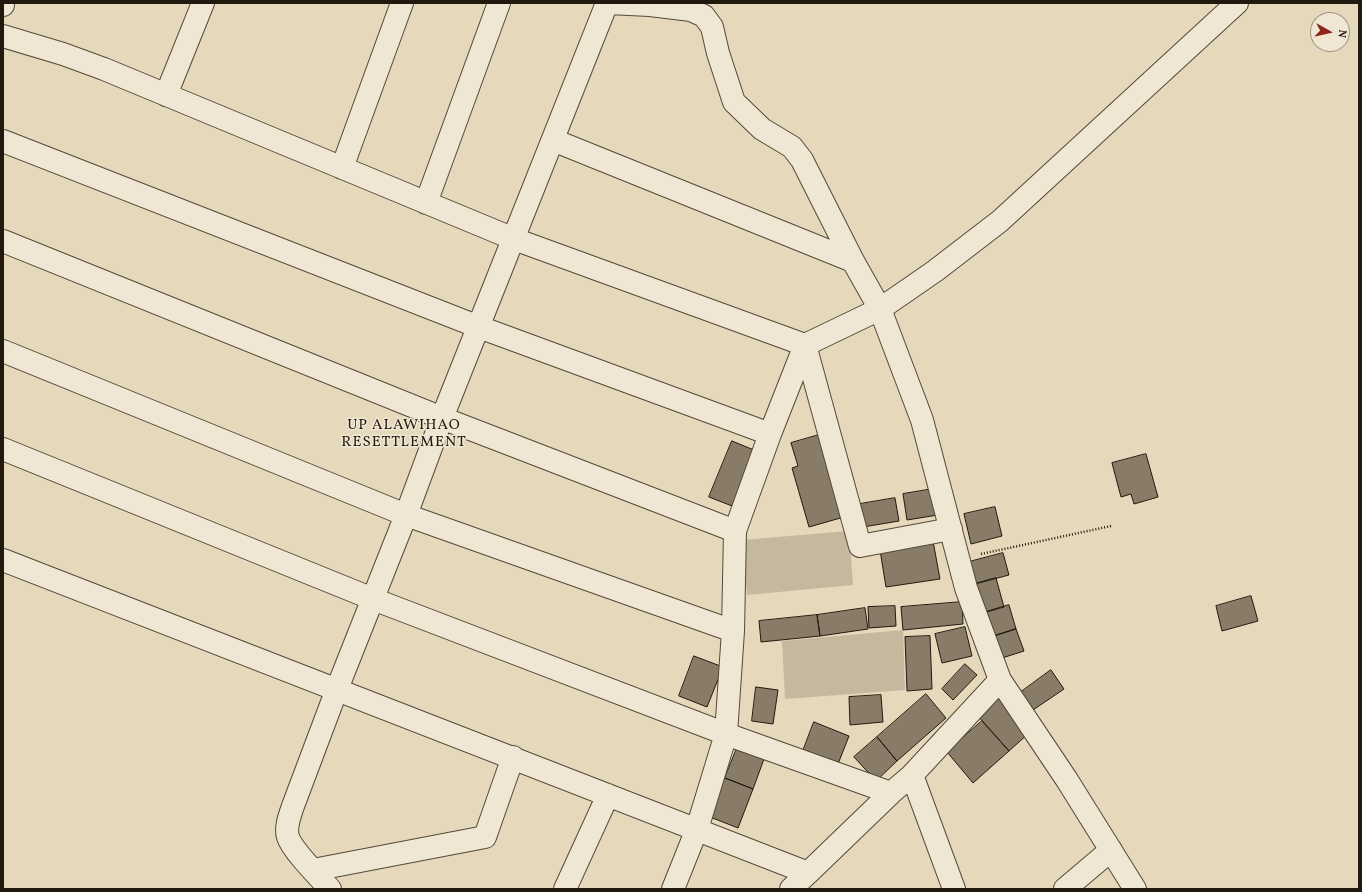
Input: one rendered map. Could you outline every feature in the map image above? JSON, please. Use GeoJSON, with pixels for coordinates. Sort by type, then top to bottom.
{"type":"FeatureCollection","features":[{"type":"Feature","properties":{"kind":"street"},"geometry":{"type":"LineString","coordinates":[[166,95],[203,3]]}},
{"type":"Feature","properties":{"kind":"street"},"geometry":{"type":"LineString","coordinates":[[342,168],[402,3]]}},
{"type":"Feature","properties":{"kind":"street"},"geometry":{"type":"LineString","coordinates":[[426,203],[499,3]]}},
{"type":"Feature","properties":{"kind":"street"},"geometry":{"type":"LineString","coordinates":[[330,889],[297,852],[288,837],[288,826],[293,806],[442,418],[608,3],[650,5],[691,10],[704,16],[712,27],[718,53],[734,102],[762,129],[792,147],[802,160],[853,261],[880,309],[922,420],[966,588],[1000,680],[1067,780],[1135,889]]}},
{"type":"Feature","properties":{"kind":"street"},"geometry":{"type":"LineString","coordinates":[[673,889],[697,829],[726,734],[733,631],[734,531],[805,345],[880,309],[935,271],[1000,221],[1237,3]]}},
{"type":"Feature","properties":{"kind":"street"},"geometry":{"type":"LineString","coordinates":[[3,36],[63,54],[514,239],[805,345]]}},
{"type":"Feature","properties":{"kind":"street"},"geometry":{"type":"LineString","coordinates":[[553,140],[853,261]]}},
{"type":"Feature","properties":{"kind":"street"},"geometry":{"type":"LineString","coordinates":[[3,141],[479,327],[770,434]]}},
{"type":"Feature","properties":{"kind":"street"},"geometry":{"type":"LineString","coordinates":[[3,241],[442,418],[734,531]]}},
{"type":"Feature","properties":{"kind":"street"},"geometry":{"type":"LineString","coordinates":[[805,345],[860,546],[951,529]]}},
{"type":"Feature","properties":{"kind":"street"},"geometry":{"type":"LineString","coordinates":[[3,351],[406,515],[733,631]]}},
{"type":"Feature","properties":{"kind":"street"},"geometry":{"type":"LineString","coordinates":[[3,449],[373,599],[726,734],[891,793]]}},
{"type":"Feature","properties":{"kind":"street"},"geometry":{"type":"LineString","coordinates":[[3,560],[513,757],[808,873]]}},
{"type":"Feature","properties":{"kind":"street"},"geometry":{"type":"LineString","coordinates":[[791,889],[891,793],[912,775],[1000,680]]}},
{"type":"Feature","properties":{"kind":"street"},"geometry":{"type":"LineString","coordinates":[[313,870],[485,837],[513,757]]}},
{"type":"Feature","properties":{"kind":"street"},"geometry":{"type":"LineString","coordinates":[[912,775],[954,889]]}},
{"type":"Feature","properties":{"kind":"street"},"geometry":{"type":"LineString","coordinates":[[565,889],[608,794]]}},
{"type":"Feature","properties":{"kind":"street"},"geometry":{"type":"LineString","coordinates":[[1065,889],[1111,850]]}},
{"type":"Feature","properties":{"kind":"path"},"geometry":{"type":"LineString","coordinates":[[959,558],[1112,526]]}},
{"type":"Feature","properties":{"kind":"shaded area"},"geometry":{"type":"Polygon","coordinates":[[[849,531],[853,585],[747,595],[742,540],[849,531]]]}},
{"type":"Feature","properties":{"kind":"shaded area"},"geometry":{"type":"Polygon","coordinates":[[[903,630],[905,690],[785,699],[782,641],[903,630]]]}},
{"type":"Feature","properties":{"kind":"building"},"geometry":{"type":"Polygon","coordinates":[[[819,435],[844,517],[809,527],[792,468],[798,466],[791,443],[819,435]]]}},
{"type":"Feature","properties":{"kind":"building"},"geometry":{"type":"Polygon","coordinates":[[[732,441],[754,450],[732,506],[709,497],[732,441]]]}},
{"type":"Feature","properties":{"kind":"building"},"geometry":{"type":"Polygon","coordinates":[[[1146,454],[1158,497],[1134,504],[1131,494],[1121,497],[1112,463],[1146,454]]]}},
{"type":"Feature","properties":{"kind":"building"},"geometry":{"type":"Polygon","coordinates":[[[933,489],[938,515],[907,520],[903,494],[933,489]]]}},
{"type":"Feature","properties":{"kind":"building"},"geometry":{"type":"Polygon","coordinates":[[[895,498],[899,521],[863,527],[860,504],[895,498]]]}},
{"type":"Feature","properties":{"kind":"building"},"geometry":{"type":"Polygon","coordinates":[[[995,507],[1002,536],[971,544],[964,514],[995,507]]]}},
{"type":"Feature","properties":{"kind":"building"},"geometry":{"type":"Polygon","coordinates":[[[933,541],[940,579],[886,587],[880,550],[933,541]]]}},
{"type":"Feature","properties":{"kind":"building"},"geometry":{"type":"Polygon","coordinates":[[[1003,553],[1009,575],[975,584],[969,562],[1003,553]]]}},
{"type":"Feature","properties":{"kind":"building"},"geometry":{"type":"Polygon","coordinates":[[[996,578],[1004,607],[983,613],[975,584],[996,578]]]}},
{"type":"Feature","properties":{"kind":"building"},"geometry":{"type":"Polygon","coordinates":[[[1251,596],[1258,621],[1222,631],[1216,606],[1251,596]]]}},
{"type":"Feature","properties":{"kind":"building"},"geometry":{"type":"Polygon","coordinates":[[[962,602],[963,624],[903,630],[901,607],[962,602]]]}},
{"type":"Feature","properties":{"kind":"building"},"geometry":{"type":"Polygon","coordinates":[[[1009,605],[1016,629],[991,637],[983,613],[1009,605]]]}},
{"type":"Feature","properties":{"kind":"building"},"geometry":{"type":"Polygon","coordinates":[[[895,606],[896,626],[869,628],[868,607],[895,606]]]}},
{"type":"Feature","properties":{"kind":"building"},"geometry":{"type":"Polygon","coordinates":[[[865,608],[868,629],[820,636],[817,615],[865,608]]]}},
{"type":"Feature","properties":{"kind":"building"},"geometry":{"type":"Polygon","coordinates":[[[817,615],[820,636],[761,642],[759,621],[817,615]]]}},
{"type":"Feature","properties":{"kind":"building"},"geometry":{"type":"Polygon","coordinates":[[[965,627],[972,656],[942,663],[935,634],[965,627]]]}},
{"type":"Feature","properties":{"kind":"building"},"geometry":{"type":"Polygon","coordinates":[[[1016,629],[1024,651],[999,659],[991,637],[1016,629]]]}},
{"type":"Feature","properties":{"kind":"building"},"geometry":{"type":"Polygon","coordinates":[[[930,636],[932,689],[907,691],[905,637],[930,636]]]}},
{"type":"Feature","properties":{"kind":"building"},"geometry":{"type":"Polygon","coordinates":[[[694,656],[723,667],[707,707],[679,696],[694,656]]]}},
{"type":"Feature","properties":{"kind":"building"},"geometry":{"type":"Polygon","coordinates":[[[965,664],[977,675],[953,700],[942,689],[965,664]]]}},
{"type":"Feature","properties":{"kind":"building"},"geometry":{"type":"Polygon","coordinates":[[[1051,670],[1064,689],[1033,710],[1021,692],[1051,670]]]}},
{"type":"Feature","properties":{"kind":"building"},"geometry":{"type":"Polygon","coordinates":[[[756,687],[778,690],[773,724],[752,721],[756,687]]]}},
{"type":"Feature","properties":{"kind":"building"},"geometry":{"type":"Polygon","coordinates":[[[926,694],[946,718],[897,761],[877,737],[926,694]]]}},
{"type":"Feature","properties":{"kind":"building"},"geometry":{"type":"Polygon","coordinates":[[[881,695],[883,722],[850,725],[849,697],[881,695]]]}},
{"type":"Feature","properties":{"kind":"building"},"geometry":{"type":"Polygon","coordinates":[[[999,698],[1029,733],[1009,751],[978,716],[999,698]]]}},
{"type":"Feature","properties":{"kind":"building"},"geometry":{"type":"Polygon","coordinates":[[[982,721],[1009,751],[973,783],[947,752],[982,721]]]}},
{"type":"Feature","properties":{"kind":"building"},"geometry":{"type":"Polygon","coordinates":[[[814,722],[849,736],[838,764],[803,751],[814,722]]]}},
{"type":"Feature","properties":{"kind":"building"},"geometry":{"type":"Polygon","coordinates":[[[877,737],[897,761],[876,781],[854,757],[877,737]]]}},
{"type":"Feature","properties":{"kind":"building"},"geometry":{"type":"Polygon","coordinates":[[[737,748],[764,759],[753,789],[725,778],[737,748]]]}},
{"type":"Feature","properties":{"kind":"building"},"geometry":{"type":"Polygon","coordinates":[[[725,778],[753,789],[738,828],[710,817],[725,778]]]}},
{"type":"Feature","properties":{"kind":"district","name":"UP ALAWIHAO RESETTLEMENT"},"geometry":{"type":"Point","coordinates":[404,434]}}]}
